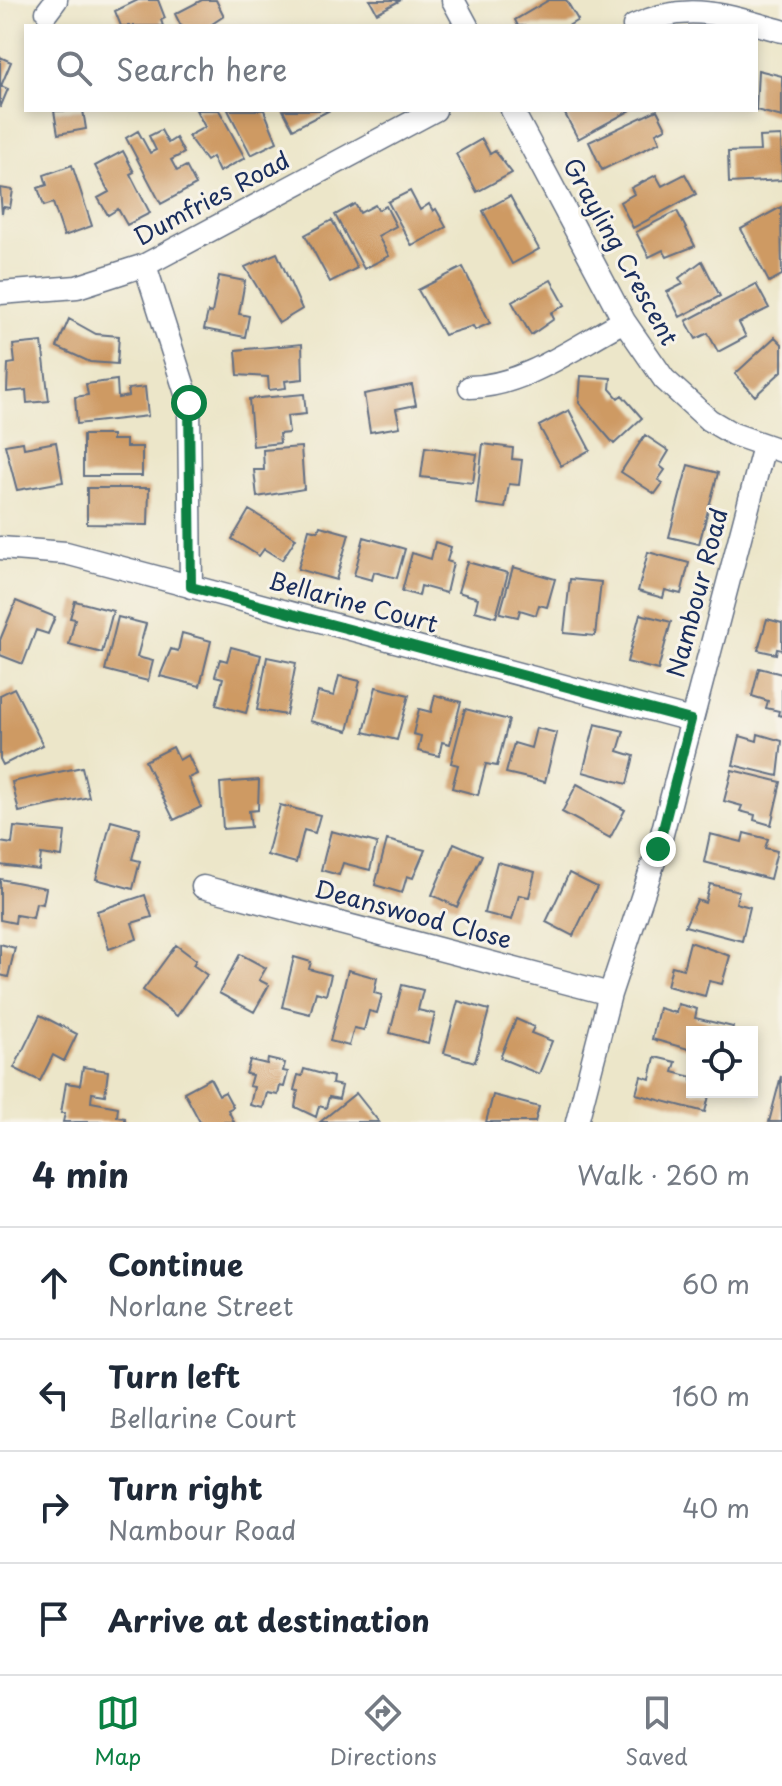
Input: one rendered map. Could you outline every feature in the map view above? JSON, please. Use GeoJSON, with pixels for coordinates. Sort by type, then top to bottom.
{"type":"FeatureCollection","features":[{"type":"Feature","properties":{"kind":"street"},"geometry":{"type":"LineString","coordinates":[[453,0],[466,24]]}},
{"type":"Feature","properties":{"kind":"street"},"geometry":{"type":"LineString","coordinates":[[638,24],[664,12],[694,9],[754,24]]}},
{"type":"Feature","properties":{"kind":"street"},"geometry":{"type":"LineString","coordinates":[[758,25],[782,31]]}},
{"type":"Feature","properties":{"kind":"street","name":"Dumfries Road"},"geometry":{"type":"LineString","coordinates":[[0,293],[77,287],[145,265],[431,112]]}},
{"type":"Feature","properties":{"kind":"street","name":"Grayling Crescent"},"geometry":{"type":"LineString","coordinates":[[513,112],[624,321],[646,356],[685,402],[733,434],[773,449]]}},
{"type":"Feature","properties":{"kind":"street"},"geometry":{"type":"LineString","coordinates":[[145,265],[189,403],[191,587]]}},
{"type":"Feature","properties":{"kind":"street"},"geometry":{"type":"LineString","coordinates":[[470,387],[499,384],[520,376],[624,321]]}},
{"type":"Feature","properties":{"kind":"street","name":"Nambour Road"},"geometry":{"type":"LineString","coordinates":[[577,1122],[610,994],[651,874],[691,720],[773,449]]}},
{"type":"Feature","properties":{"kind":"street","name":"Bellarine Court"},"geometry":{"type":"LineString","coordinates":[[0,548],[66,553],[691,720]]}},
{"type":"Feature","properties":{"kind":"street","name":"Deanswood Close"},"geometry":{"type":"LineString","coordinates":[[203,887],[610,994]]}},
{"type":"Feature","properties":{"kind":"building"},"geometry":{"type":"Polygon","coordinates":[[[138,0],[158,0],[165,18],[161,20],[162,24],[120,24],[115,11],[138,0]]]}},
{"type":"Feature","properties":{"kind":"building"},"geometry":{"type":"Polygon","coordinates":[[[202,0],[216,0],[224,16],[212,24],[180,24],[175,14],[202,0]]]}},
{"type":"Feature","properties":{"kind":"building"},"geometry":{"type":"Polygon","coordinates":[[[370,0],[401,0],[377,13],[370,0]]]}},
{"type":"Feature","properties":{"kind":"building"},"geometry":{"type":"Polygon","coordinates":[[[549,0],[566,0],[578,20],[571,24],[517,24],[515,20],[549,0]]]}},
{"type":"Feature","properties":{"kind":"building"},"geometry":{"type":"Polygon","coordinates":[[[0,57],[11,62],[1,86],[8,89],[0,108],[0,57]]]}},
{"type":"Feature","properties":{"kind":"building"},"geometry":{"type":"Polygon","coordinates":[[[758,70],[782,76],[782,117],[758,111],[758,70]]]}},
{"type":"Feature","properties":{"kind":"building"},"geometry":{"type":"Polygon","coordinates":[[[54,112],[83,112],[86,129],[58,134],[54,112]]]}},
{"type":"Feature","properties":{"kind":"building"},"geometry":{"type":"Polygon","coordinates":[[[197,112],[220,112],[245,158],[219,172],[212,157],[206,161],[188,136],[205,127],[197,112]]]}},
{"type":"Feature","properties":{"kind":"building"},"geometry":{"type":"Polygon","coordinates":[[[229,112],[265,112],[277,142],[251,155],[229,112]]]}},
{"type":"Feature","properties":{"kind":"building"},"geometry":{"type":"Polygon","coordinates":[[[284,112],[326,112],[293,129],[284,112]]]}},
{"type":"Feature","properties":{"kind":"building"},"geometry":{"type":"Polygon","coordinates":[[[569,112],[627,112],[578,139],[565,114],[569,112]]]}},
{"type":"Feature","properties":{"kind":"building"},"geometry":{"type":"Polygon","coordinates":[[[653,112],[658,112],[666,128],[656,133],[660,142],[602,170],[589,142],[653,112]]]}},
{"type":"Feature","properties":{"kind":"building"},"geometry":{"type":"Polygon","coordinates":[[[161,130],[168,143],[176,138],[184,153],[171,160],[177,171],[186,166],[196,185],[161,204],[126,138],[138,131],[150,153],[156,150],[149,136],[161,130]]]}},
{"type":"Feature","properties":{"kind":"building"},"geometry":{"type":"Polygon","coordinates":[[[781,136],[782,180],[729,183],[728,152],[760,151],[759,137],[781,136]]]}},
{"type":"Feature","properties":{"kind":"building"},"geometry":{"type":"Polygon","coordinates":[[[482,139],[490,154],[495,151],[512,173],[477,192],[456,154],[482,139]]]}},
{"type":"Feature","properties":{"kind":"building"},"geometry":{"type":"Polygon","coordinates":[[[123,151],[134,172],[130,174],[150,213],[127,225],[118,209],[108,215],[98,198],[109,192],[95,166],[123,151]]]}},
{"type":"Feature","properties":{"kind":"building"},"geometry":{"type":"Polygon","coordinates":[[[72,165],[92,226],[64,236],[53,203],[44,206],[38,188],[47,185],[44,175],[72,165]]]}},
{"type":"Feature","properties":{"kind":"building"},"geometry":{"type":"Polygon","coordinates":[[[685,174],[696,194],[633,228],[620,202],[634,194],[631,188],[656,175],[662,186],[685,174]]]}},
{"type":"Feature","properties":{"kind":"building"},"geometry":{"type":"Polygon","coordinates":[[[0,188],[13,190],[10,208],[3,207],[2,214],[0,188]]]}},
{"type":"Feature","properties":{"kind":"building"},"geometry":{"type":"Polygon","coordinates":[[[410,191],[420,210],[429,204],[433,211],[436,209],[446,227],[412,246],[388,202],[410,191]]]}},
{"type":"Feature","properties":{"kind":"building"},"geometry":{"type":"Polygon","coordinates":[[[510,196],[539,249],[512,264],[483,211],[510,196]]]}},
{"type":"Feature","properties":{"kind":"building"},"geometry":{"type":"Polygon","coordinates":[[[355,204],[360,213],[375,205],[378,210],[386,206],[396,226],[378,236],[389,256],[364,269],[335,215],[355,204]]]}},
{"type":"Feature","properties":{"kind":"building"},"geometry":{"type":"Polygon","coordinates":[[[781,207],[782,275],[769,282],[741,229],[781,207]]]}},
{"type":"Feature","properties":{"kind":"building"},"geometry":{"type":"Polygon","coordinates":[[[677,211],[695,246],[667,257],[663,250],[649,257],[636,232],[677,211]]]}},
{"type":"Feature","properties":{"kind":"building"},"geometry":{"type":"Polygon","coordinates":[[[332,220],[357,268],[330,282],[305,235],[332,220]]]}},
{"type":"Feature","properties":{"kind":"building"},"geometry":{"type":"Polygon","coordinates":[[[277,253],[302,309],[279,323],[245,267],[277,253]]]}},
{"type":"Feature","properties":{"kind":"building"},"geometry":{"type":"Polygon","coordinates":[[[702,261],[720,296],[680,317],[667,292],[683,284],[679,278],[702,261]]]}},
{"type":"Feature","properties":{"kind":"building"},"geometry":{"type":"Polygon","coordinates":[[[463,267],[490,323],[475,330],[473,326],[444,335],[418,290],[463,267]]]}},
{"type":"Feature","properties":{"kind":"building"},"geometry":{"type":"Polygon","coordinates":[[[219,276],[245,281],[239,314],[249,316],[245,337],[204,329],[208,312],[212,313],[219,276]]]}},
{"type":"Feature","properties":{"kind":"building"},"geometry":{"type":"Polygon","coordinates":[[[551,280],[565,305],[551,313],[554,319],[531,335],[512,302],[551,280]]]}},
{"type":"Feature","properties":{"kind":"building"},"geometry":{"type":"Polygon","coordinates":[[[756,284],[769,308],[739,323],[746,337],[718,352],[708,333],[696,339],[686,321],[756,284]]]}},
{"type":"Feature","properties":{"kind":"building"},"geometry":{"type":"Polygon","coordinates":[[[69,319],[96,334],[119,336],[117,364],[90,362],[57,347],[69,319]]]}},
{"type":"Feature","properties":{"kind":"building"},"geometry":{"type":"Polygon","coordinates":[[[775,337],[782,344],[782,371],[755,396],[735,374],[775,337]]]}},
{"type":"Feature","properties":{"kind":"building"},"geometry":{"type":"Polygon","coordinates":[[[42,342],[49,401],[27,403],[26,390],[7,392],[8,364],[15,363],[13,345],[42,342]]]}},
{"type":"Feature","properties":{"kind":"building"},"geometry":{"type":"Polygon","coordinates":[[[302,344],[303,379],[285,381],[286,388],[269,390],[268,377],[238,375],[236,350],[302,344]]]}},
{"type":"Feature","properties":{"kind":"building"},"geometry":{"type":"Polygon","coordinates":[[[581,376],[611,378],[610,389],[618,398],[622,395],[642,418],[614,444],[579,403],[581,376]]]}},
{"type":"Feature","properties":{"kind":"building"},"geometry":{"type":"Polygon","coordinates":[[[117,380],[118,398],[129,396],[128,389],[145,387],[148,416],[77,424],[75,397],[88,395],[86,384],[117,380]]]}},
{"type":"Feature","properties":{"kind":"building"},"geometry":{"type":"Polygon","coordinates":[[[412,385],[416,405],[396,409],[400,427],[370,432],[364,394],[412,385]]]}},
{"type":"Feature","properties":{"kind":"building"},"geometry":{"type":"Polygon","coordinates":[[[304,394],[306,414],[287,416],[289,433],[279,434],[280,443],[253,446],[249,399],[304,394]]]}},
{"type":"Feature","properties":{"kind":"building"},"geometry":{"type":"Polygon","coordinates":[[[569,410],[590,450],[561,466],[539,426],[569,410]]]}},
{"type":"Feature","properties":{"kind":"building"},"geometry":{"type":"Polygon","coordinates":[[[83,435],[112,435],[112,440],[126,440],[126,447],[142,447],[142,476],[83,476],[83,435]]]}},
{"type":"Feature","properties":{"kind":"building"},"geometry":{"type":"Polygon","coordinates":[[[645,435],[669,451],[660,466],[665,470],[658,480],[663,483],[655,494],[621,472],[645,435]]]}},
{"type":"Feature","properties":{"kind":"building"},"geometry":{"type":"Polygon","coordinates":[[[23,442],[24,448],[56,442],[63,482],[17,490],[5,445],[23,442]]]}},
{"type":"Feature","properties":{"kind":"building"},"geometry":{"type":"Polygon","coordinates":[[[483,444],[513,448],[512,459],[522,460],[519,485],[509,484],[505,508],[476,504],[483,444]]]}},
{"type":"Feature","properties":{"kind":"building"},"geometry":{"type":"Polygon","coordinates":[[[301,447],[304,489],[257,497],[254,470],[264,470],[263,450],[301,447]]]}},
{"type":"Feature","properties":{"kind":"building"},"geometry":{"type":"Polygon","coordinates":[[[425,447],[477,454],[473,483],[421,477],[425,447]]]}},
{"type":"Feature","properties":{"kind":"building"},"geometry":{"type":"Polygon","coordinates":[[[688,465],[718,473],[699,544],[669,537],[688,465]]]}},
{"type":"Feature","properties":{"kind":"building"},"geometry":{"type":"Polygon","coordinates":[[[87,488],[149,488],[148,525],[87,524],[87,488]]]}},
{"type":"Feature","properties":{"kind":"building"},"geometry":{"type":"Polygon","coordinates":[[[249,510],[296,538],[282,560],[264,549],[259,556],[232,539],[249,510]]]}},
{"type":"Feature","properties":{"kind":"building"},"geometry":{"type":"Polygon","coordinates":[[[320,526],[349,534],[336,580],[298,569],[309,529],[318,531],[320,526]]]}},
{"type":"Feature","properties":{"kind":"building"},"geometry":{"type":"Polygon","coordinates":[[[364,537],[405,549],[397,578],[374,572],[372,580],[354,575],[364,537]]]}},
{"type":"Feature","properties":{"kind":"building"},"geometry":{"type":"Polygon","coordinates":[[[435,542],[451,547],[447,561],[453,563],[446,593],[421,586],[419,596],[402,591],[412,553],[431,559],[435,542]]]}},
{"type":"Feature","properties":{"kind":"building"},"geometry":{"type":"Polygon","coordinates":[[[648,552],[689,563],[681,594],[665,590],[663,598],[638,591],[648,552]]]}},
{"type":"Feature","properties":{"kind":"building"},"geometry":{"type":"Polygon","coordinates":[[[467,562],[508,573],[496,617],[475,611],[478,598],[458,592],[467,562]]]}},
{"type":"Feature","properties":{"kind":"building"},"geometry":{"type":"Polygon","coordinates":[[[513,567],[555,579],[547,607],[539,605],[536,615],[520,610],[518,617],[500,613],[513,567]]]}},
{"type":"Feature","properties":{"kind":"building"},"geometry":{"type":"Polygon","coordinates":[[[570,579],[601,582],[595,636],[564,633],[570,579]]]}},
{"type":"Feature","properties":{"kind":"building"},"geometry":{"type":"Polygon","coordinates":[[[16,601],[55,617],[48,634],[36,630],[23,664],[0,655],[0,640],[16,601]]]}},
{"type":"Feature","properties":{"kind":"building"},"geometry":{"type":"Polygon","coordinates":[[[75,601],[113,611],[102,653],[69,644],[75,619],[70,618],[75,601]]]}},
{"type":"Feature","properties":{"kind":"building"},"geometry":{"type":"Polygon","coordinates":[[[640,614],[671,622],[658,670],[627,662],[640,614]]]}},
{"type":"Feature","properties":{"kind":"building"},"geometry":{"type":"Polygon","coordinates":[[[118,617],[146,624],[137,657],[153,661],[148,681],[105,670],[118,617]]]}},
{"type":"Feature","properties":{"kind":"building"},"geometry":{"type":"Polygon","coordinates":[[[767,619],[782,623],[782,650],[777,649],[776,654],[758,650],[767,619]]]}},
{"type":"Feature","properties":{"kind":"building"},"geometry":{"type":"Polygon","coordinates":[[[182,633],[211,641],[200,686],[160,676],[171,649],[178,651],[182,633]]]}},
{"type":"Feature","properties":{"kind":"building"},"geometry":{"type":"Polygon","coordinates":[[[231,647],[261,655],[246,713],[216,705],[223,678],[215,676],[220,659],[227,661],[231,647]]]}},
{"type":"Feature","properties":{"kind":"building"},"geometry":{"type":"Polygon","coordinates":[[[267,657],[296,663],[286,715],[257,710],[267,657]]]}},
{"type":"Feature","properties":{"kind":"building"},"geometry":{"type":"Polygon","coordinates":[[[759,668],[782,674],[782,716],[778,715],[779,711],[766,708],[768,701],[752,696],[759,668]]]}},
{"type":"Feature","properties":{"kind":"building"},"geometry":{"type":"Polygon","coordinates":[[[339,676],[360,681],[348,731],[310,721],[318,692],[334,696],[339,676]]]}},
{"type":"Feature","properties":{"kind":"building"},"geometry":{"type":"Polygon","coordinates":[[[376,687],[409,695],[397,740],[364,732],[376,687]]]}},
{"type":"Feature","properties":{"kind":"building"},"geometry":{"type":"Polygon","coordinates":[[[14,688],[43,745],[3,765],[0,759],[0,695],[14,688]]]}},
{"type":"Feature","properties":{"kind":"building"},"geometry":{"type":"Polygon","coordinates":[[[435,695],[461,702],[450,744],[442,742],[439,756],[418,751],[421,736],[413,734],[419,709],[431,712],[435,695]]]}},
{"type":"Feature","properties":{"kind":"building"},"geometry":{"type":"Polygon","coordinates":[[[465,709],[509,720],[497,766],[486,764],[478,795],[452,788],[458,765],[451,763],[465,709]]]}},
{"type":"Feature","properties":{"kind":"building"},"geometry":{"type":"Polygon","coordinates":[[[595,724],[624,731],[618,751],[634,756],[627,784],[583,772],[595,724]]]}},
{"type":"Feature","properties":{"kind":"building"},"geometry":{"type":"Polygon","coordinates":[[[536,728],[557,733],[545,782],[506,773],[514,743],[531,748],[536,728]]]}},
{"type":"Feature","properties":{"kind":"building"},"geometry":{"type":"Polygon","coordinates":[[[758,734],[782,741],[778,776],[733,765],[740,736],[757,741],[758,734]]]}},
{"type":"Feature","properties":{"kind":"building"},"geometry":{"type":"Polygon","coordinates":[[[173,747],[179,760],[188,755],[197,774],[188,778],[201,807],[174,820],[145,761],[173,747]]]}},
{"type":"Feature","properties":{"kind":"building"},"geometry":{"type":"Polygon","coordinates":[[[82,767],[89,797],[19,812],[12,782],[82,767]]]}},
{"type":"Feature","properties":{"kind":"building"},"geometry":{"type":"Polygon","coordinates":[[[732,770],[781,782],[771,825],[754,820],[755,815],[740,811],[742,806],[724,801],[732,770]]]}},
{"type":"Feature","properties":{"kind":"building"},"geometry":{"type":"Polygon","coordinates":[[[259,780],[258,810],[249,811],[251,827],[223,829],[220,783],[259,780]]]}},
{"type":"Feature","properties":{"kind":"building"},"geometry":{"type":"Polygon","coordinates":[[[577,784],[625,810],[610,838],[562,812],[577,784]]]}},
{"type":"Feature","properties":{"kind":"building"},"geometry":{"type":"Polygon","coordinates":[[[280,805],[320,815],[315,833],[304,830],[296,863],[267,855],[280,805]]]}},
{"type":"Feature","properties":{"kind":"building"},"geometry":{"type":"Polygon","coordinates":[[[111,821],[140,829],[132,859],[140,861],[133,889],[96,879],[111,821]]]}},
{"type":"Feature","properties":{"kind":"building"},"geometry":{"type":"Polygon","coordinates":[[[14,827],[65,832],[62,857],[41,854],[39,870],[0,865],[0,842],[12,844],[14,827]]]}},
{"type":"Feature","properties":{"kind":"building"},"geometry":{"type":"Polygon","coordinates":[[[331,831],[377,843],[370,870],[343,863],[339,875],[321,870],[331,831]]]}},
{"type":"Feature","properties":{"kind":"building"},"geometry":{"type":"Polygon","coordinates":[[[744,833],[768,839],[765,848],[777,851],[770,879],[704,862],[710,834],[742,842],[744,833]]]}},
{"type":"Feature","properties":{"kind":"building"},"geometry":{"type":"Polygon","coordinates":[[[387,840],[425,850],[413,878],[407,876],[402,893],[375,885],[387,840]]]}},
{"type":"Feature","properties":{"kind":"building"},"geometry":{"type":"Polygon","coordinates":[[[454,843],[482,855],[457,907],[432,895],[454,843]]]}},
{"type":"Feature","properties":{"kind":"building"},"geometry":{"type":"Polygon","coordinates":[[[497,862],[535,872],[529,897],[519,895],[512,920],[484,913],[497,862]]]}},
{"type":"Feature","properties":{"kind":"building"},"geometry":{"type":"Polygon","coordinates":[[[569,873],[597,887],[573,936],[546,922],[569,873]]]}},
{"type":"Feature","properties":{"kind":"building"},"geometry":{"type":"Polygon","coordinates":[[[0,879],[46,888],[43,904],[36,903],[33,918],[16,915],[15,923],[0,920],[0,879]]]}},
{"type":"Feature","properties":{"kind":"building"},"geometry":{"type":"Polygon","coordinates":[[[710,884],[739,891],[736,903],[750,907],[742,941],[685,926],[697,900],[705,903],[710,884]]]}},
{"type":"Feature","properties":{"kind":"building"},"geometry":{"type":"Polygon","coordinates":[[[145,895],[152,917],[132,923],[137,939],[109,949],[97,911],[145,895]]]}},
{"type":"Feature","properties":{"kind":"building"},"geometry":{"type":"Polygon","coordinates":[[[690,942],[730,956],[722,984],[709,981],[705,996],[667,986],[672,966],[683,969],[690,942]]]}},
{"type":"Feature","properties":{"kind":"building"},"geometry":{"type":"Polygon","coordinates":[[[0,944],[15,948],[8,977],[0,975],[0,944]]]}},
{"type":"Feature","properties":{"kind":"building"},"geometry":{"type":"Polygon","coordinates":[[[176,945],[196,960],[193,965],[207,975],[177,1016],[143,990],[176,945]]]}},
{"type":"Feature","properties":{"kind":"building"},"geometry":{"type":"Polygon","coordinates":[[[240,954],[266,968],[259,980],[269,985],[254,1012],[219,993],[240,954]]]}},
{"type":"Feature","properties":{"kind":"building"},"geometry":{"type":"Polygon","coordinates":[[[294,957],[311,962],[309,969],[331,975],[326,995],[316,992],[310,1014],[282,1007],[294,957]]]}},
{"type":"Feature","properties":{"kind":"building"},"geometry":{"type":"Polygon","coordinates":[[[348,970],[377,978],[374,993],[382,995],[377,1013],[369,1011],[364,1030],[354,1028],[349,1046],[330,1041],[348,970]]]}},
{"type":"Feature","properties":{"kind":"building"},"geometry":{"type":"Polygon","coordinates":[[[402,985],[423,990],[418,1010],[435,1014],[428,1043],[390,1033],[402,985]]]}},
{"type":"Feature","properties":{"kind":"building"},"geometry":{"type":"Polygon","coordinates":[[[458,1001],[489,1010],[475,1062],[444,1053],[458,1001]]]}},
{"type":"Feature","properties":{"kind":"building"},"geometry":{"type":"Polygon","coordinates":[[[678,1004],[697,1009],[695,1018],[729,1026],[686,1026],[686,1048],[652,1039],[659,1008],[676,1013],[678,1004]]]}},
{"type":"Feature","properties":{"kind":"building"},"geometry":{"type":"Polygon","coordinates":[[[40,1015],[77,1034],[64,1061],[53,1055],[40,1081],[14,1068],[40,1015]]]}},
{"type":"Feature","properties":{"kind":"building"},"geometry":{"type":"Polygon","coordinates":[[[516,1019],[534,1027],[531,1033],[552,1041],[539,1074],[500,1058],[516,1019]]]}},
{"type":"Feature","properties":{"kind":"building"},"geometry":{"type":"Polygon","coordinates":[[[655,1057],[676,1062],[673,1072],[686,1075],[686,1098],[708,1098],[705,1112],[636,1094],[641,1076],[650,1079],[655,1057]]]}},
{"type":"Feature","properties":{"kind":"building"},"geometry":{"type":"Polygon","coordinates":[[[268,1059],[285,1063],[283,1071],[288,1072],[284,1087],[280,1086],[278,1095],[267,1093],[263,1108],[250,1105],[254,1087],[249,1086],[252,1075],[246,1074],[250,1060],[267,1064],[268,1059]]]}},
{"type":"Feature","properties":{"kind":"building"},"geometry":{"type":"Polygon","coordinates":[[[83,1067],[108,1071],[105,1095],[92,1093],[91,1102],[118,1107],[117,1117],[125,1118],[125,1122],[63,1122],[65,1113],[61,1113],[66,1083],[80,1085],[83,1067]]]}},
{"type":"Feature","properties":{"kind":"building"},"geometry":{"type":"Polygon","coordinates":[[[304,1069],[333,1077],[332,1084],[342,1086],[339,1099],[329,1097],[326,1108],[319,1106],[316,1117],[295,1107],[298,1091],[294,1090],[298,1075],[302,1076],[304,1069]]]}},
{"type":"Feature","properties":{"kind":"building"},"geometry":{"type":"Polygon","coordinates":[[[781,1076],[782,1122],[769,1122],[781,1076]]]}},
{"type":"Feature","properties":{"kind":"building"},"geometry":{"type":"Polygon","coordinates":[[[210,1078],[219,1095],[225,1092],[233,1107],[228,1110],[234,1122],[200,1122],[184,1092],[210,1078]]]}},
{"type":"Feature","properties":{"kind":"building"},"geometry":{"type":"Polygon","coordinates":[[[356,1093],[379,1122],[320,1122],[356,1093]]]}},
{"type":"Feature","properties":{"kind":"building"},"geometry":{"type":"Polygon","coordinates":[[[493,1095],[539,1107],[535,1122],[486,1122],[493,1095]]]}},
{"type":"Feature","properties":{"kind":"route"},"geometry":{"type":"LineString","coordinates":[[189,403],[191,587],[691,720],[658,849]]}}]}
